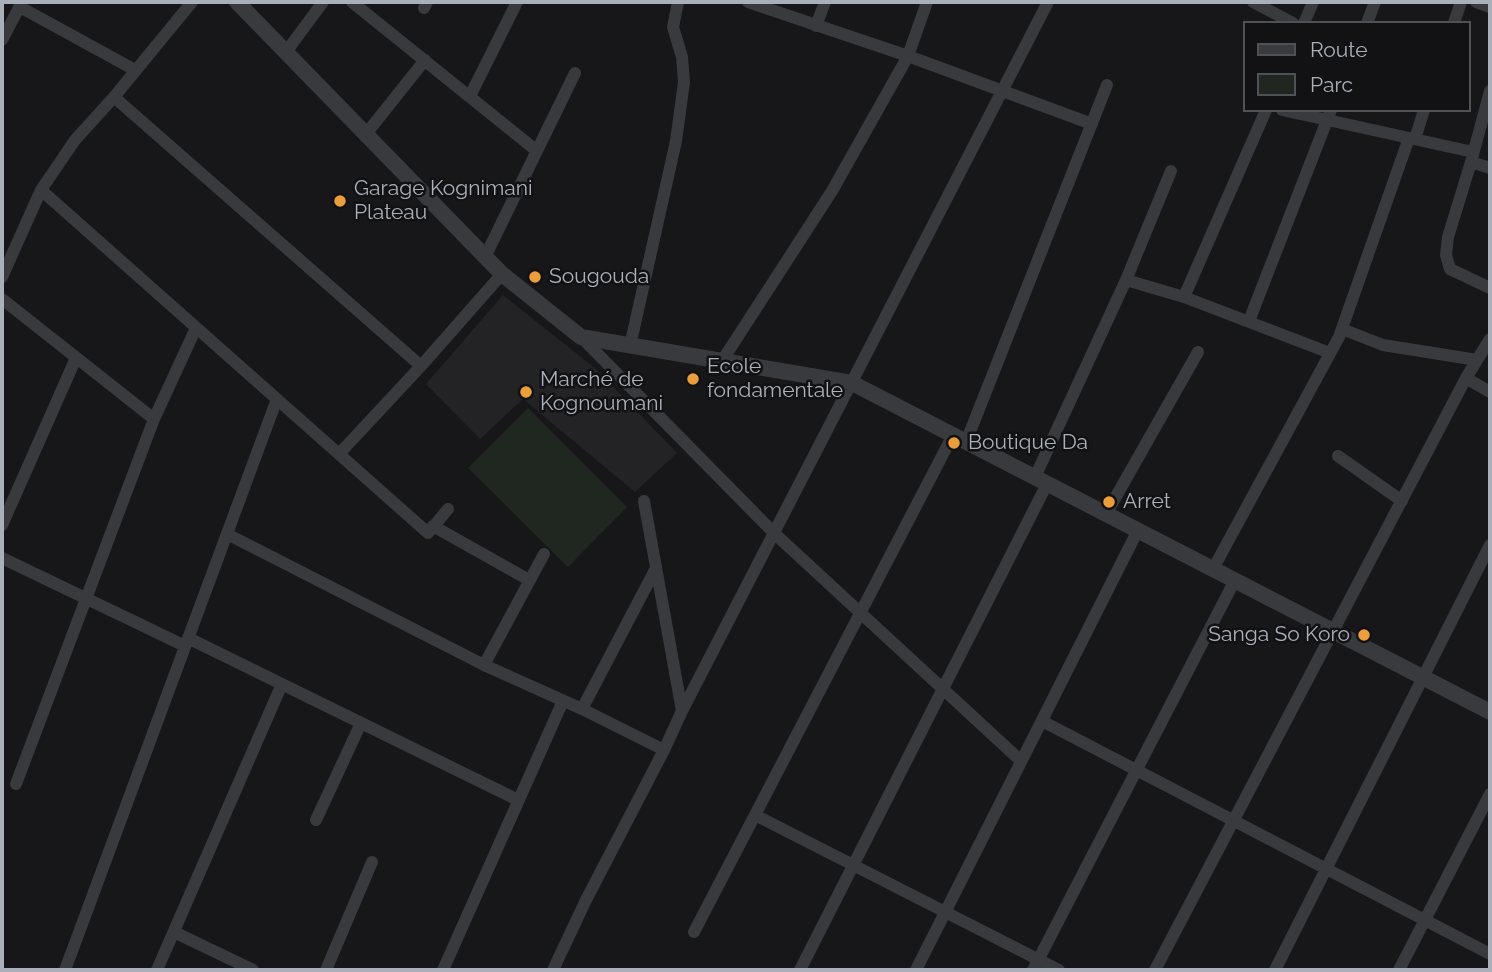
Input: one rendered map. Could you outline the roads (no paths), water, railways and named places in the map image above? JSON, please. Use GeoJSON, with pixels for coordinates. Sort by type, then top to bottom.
{"type":"FeatureCollection","features":[{"type":"Feature","properties":{"kind":"street"},"geometry":{"type":"LineString","coordinates":[[2,277],[41,190],[75,140],[192,2]]}},
{"type":"Feature","properties":{"kind":"street"},"geometry":{"type":"LineString","coordinates":[[237,2],[502,274],[581,337],[774,533],[1021,761]]}},
{"type":"Feature","properties":{"kind":"street"},"geometry":{"type":"LineString","coordinates":[[286,52],[323,2]]}},
{"type":"Feature","properties":{"kind":"street"},"geometry":{"type":"LineString","coordinates":[[352,2],[537,151]]}},
{"type":"Feature","properties":{"kind":"street"},"geometry":{"type":"LineString","coordinates":[[470,96],[517,2]]}},
{"type":"Feature","properties":{"kind":"street"},"geometry":{"type":"LineString","coordinates":[[630,346],[676,141],[684,82],[682,57],[673,27],[678,2]]}},
{"type":"Feature","properties":{"kind":"street"},"geometry":{"type":"LineString","coordinates":[[748,2],[908,56],[1092,124]]}},
{"type":"Feature","properties":{"kind":"street"},"geometry":{"type":"LineString","coordinates":[[816,26],[825,2]]}},
{"type":"Feature","properties":{"kind":"street"},"geometry":{"type":"LineString","coordinates":[[722,361],[832,191],[908,56],[927,2]]}},
{"type":"Feature","properties":{"kind":"street"},"geometry":{"type":"LineString","coordinates":[[553,970],[682,711],[1048,2]]}},
{"type":"Feature","properties":{"kind":"street"},"geometry":{"type":"LineString","coordinates":[[1253,2],[1289,21]]}},
{"type":"Feature","properties":{"kind":"street"},"geometry":{"type":"LineString","coordinates":[[1305,21],[1313,2]]}},
{"type":"Feature","properties":{"kind":"street"},"geometry":{"type":"LineString","coordinates":[[1368,21],[1375,2]]}},
{"type":"Feature","properties":{"kind":"street"},"geometry":{"type":"LineString","coordinates":[[1455,21],[1461,2]]}},
{"type":"Feature","properties":{"kind":"street"},"geometry":{"type":"LineString","coordinates":[[1476,2],[1490,7]]}},
{"type":"Feature","properties":{"kind":"street"},"geometry":{"type":"LineString","coordinates":[[2,40],[21,4],[135,70]]}},
{"type":"Feature","properties":{"kind":"street"},"geometry":{"type":"LineString","coordinates":[[366,134],[425,60]]}},
{"type":"Feature","properties":{"kind":"street"},"geometry":{"type":"LineString","coordinates":[[485,257],[575,73]]}},
{"type":"Feature","properties":{"kind":"street"},"geometry":{"type":"LineString","coordinates":[[694,932],[861,613],[960,439],[1107,85]]}},
{"type":"Feature","properties":{"kind":"street"},"geometry":{"type":"LineString","coordinates":[[1490,90],[1448,237],[1446,255],[1450,269],[1490,288]]}},
{"type":"Feature","properties":{"kind":"street"},"geometry":{"type":"LineString","coordinates":[[114,97],[421,366]]}},
{"type":"Feature","properties":{"kind":"street"},"geometry":{"type":"LineString","coordinates":[[1184,297],[1265,112]]}},
{"type":"Feature","properties":{"kind":"street"},"geometry":{"type":"LineString","coordinates":[[1301,112],[1329,115],[1412,139],[1472,157],[1490,168]]}},
{"type":"Feature","properties":{"kind":"street"},"geometry":{"type":"LineString","coordinates":[[1213,569],[1342,329],[1423,112]]}},
{"type":"Feature","properties":{"kind":"street"},"geometry":{"type":"LineString","coordinates":[[1249,321],[1329,115]]}},
{"type":"Feature","properties":{"kind":"street"},"geometry":{"type":"LineString","coordinates":[[800,970],[943,688],[1041,480],[1171,171]]}},
{"type":"Feature","properties":{"kind":"street"},"geometry":{"type":"LineString","coordinates":[[41,190],[428,533],[448,509]]}},
{"type":"Feature","properties":{"kind":"street"},"geometry":{"type":"LineString","coordinates":[[339,454],[502,274]]}},
{"type":"Feature","properties":{"kind":"street"},"geometry":{"type":"LineString","coordinates":[[1126,280],[1184,297],[1330,354]]}},
{"type":"Feature","properties":{"kind":"street"},"geometry":{"type":"LineString","coordinates":[[2,299],[153,419]]}},
{"type":"Feature","properties":{"kind":"street"},"geometry":{"type":"LineString","coordinates":[[16,784],[153,419],[197,328]]}},
{"type":"Feature","properties":{"kind":"street"},"geometry":{"type":"LineString","coordinates":[[1342,329],[1383,345],[1478,360]]}},
{"type":"Feature","properties":{"kind":"street"},"geometry":{"type":"LineString","coordinates":[[581,337],[852,383],[1490,712]]}},
{"type":"Feature","properties":{"kind":"street"},"geometry":{"type":"LineString","coordinates":[[1154,970],[1466,378],[1490,339]]}},
{"type":"Feature","properties":{"kind":"street"},"geometry":{"type":"LineString","coordinates":[[1107,514],[1198,352]]}},
{"type":"Feature","properties":{"kind":"street"},"geometry":{"type":"LineString","coordinates":[[2,526],[76,358]]}},
{"type":"Feature","properties":{"kind":"street"},"geometry":{"type":"LineString","coordinates":[[1466,378],[1490,392]]}},
{"type":"Feature","properties":{"kind":"street"},"geometry":{"type":"LineString","coordinates":[[65,970],[277,399]]}},
{"type":"Feature","properties":{"kind":"street"},"geometry":{"type":"LineString","coordinates":[[1338,456],[1402,501]]}},
{"type":"Feature","properties":{"kind":"street"},"geometry":{"type":"LineString","coordinates":[[644,501],[682,711]]}},
{"type":"Feature","properties":{"kind":"street"},"geometry":{"type":"LineString","coordinates":[[433,526],[529,580]]}},
{"type":"Feature","properties":{"kind":"street"},"geometry":{"type":"LineString","coordinates":[[916,970],[1138,530]]}},
{"type":"Feature","properties":{"kind":"street"},"geometry":{"type":"LineString","coordinates":[[227,534],[484,665],[664,750]]}},
{"type":"Feature","properties":{"kind":"street"},"geometry":{"type":"LineString","coordinates":[[1275,970],[1490,545]]}},
{"type":"Feature","properties":{"kind":"street"},"geometry":{"type":"LineString","coordinates":[[484,665],[544,554]]}},
{"type":"Feature","properties":{"kind":"street"},"geometry":{"type":"LineString","coordinates":[[2,558],[282,684],[518,800]]}},
{"type":"Feature","properties":{"kind":"street"},"geometry":{"type":"LineString","coordinates":[[582,709],[656,568]]}},
{"type":"Feature","properties":{"kind":"street"},"geometry":{"type":"LineString","coordinates":[[1036,965],[1235,580]]}},
{"type":"Feature","properties":{"kind":"street"},"geometry":{"type":"LineString","coordinates":[[157,970],[282,684]]}},
{"type":"Feature","properties":{"kind":"street"},"geometry":{"type":"LineString","coordinates":[[443,970],[563,701]]}},
{"type":"Feature","properties":{"kind":"street"},"geometry":{"type":"LineString","coordinates":[[1042,721],[1490,954]]}},
{"type":"Feature","properties":{"kind":"street"},"geometry":{"type":"LineString","coordinates":[[316,820],[360,723]]}},
{"type":"Feature","properties":{"kind":"street"},"geometry":{"type":"LineString","coordinates":[[1399,970],[1490,794]]}},
{"type":"Feature","properties":{"kind":"street"},"geometry":{"type":"LineString","coordinates":[[755,815],[945,912],[1036,965],[1059,970]]}},
{"type":"Feature","properties":{"kind":"street"},"geometry":{"type":"LineString","coordinates":[[326,970],[372,862]]}},
{"type":"Feature","properties":{"kind":"street"},"geometry":{"type":"LineString","coordinates":[[174,932],[253,970]]}},
{"type":"Feature","properties":{"kind":"place","name":"Garage Kognimani Plateau"},"geometry":{"type":"Point","coordinates":[340,201]}},
{"type":"Feature","properties":{"kind":"place","name":"Sougouda"},"geometry":{"type":"Point","coordinates":[535,277]}},
{"type":"Feature","properties":{"kind":"place","name":"Ecole fondamentale"},"geometry":{"type":"Point","coordinates":[693,379]}},
{"type":"Feature","properties":{"kind":"place","name":"Marché de Kognoumani"},"geometry":{"type":"Point","coordinates":[526,392]}},
{"type":"Feature","properties":{"kind":"place","name":"Boutique Da"},"geometry":{"type":"Point","coordinates":[954,443]}},
{"type":"Feature","properties":{"kind":"place","name":"Arret"},"geometry":{"type":"Point","coordinates":[1109,502]}},
{"type":"Feature","properties":{"kind":"place","name":"Sanga So Koro"},"geometry":{"type":"Point","coordinates":[1364,635]}}]}
